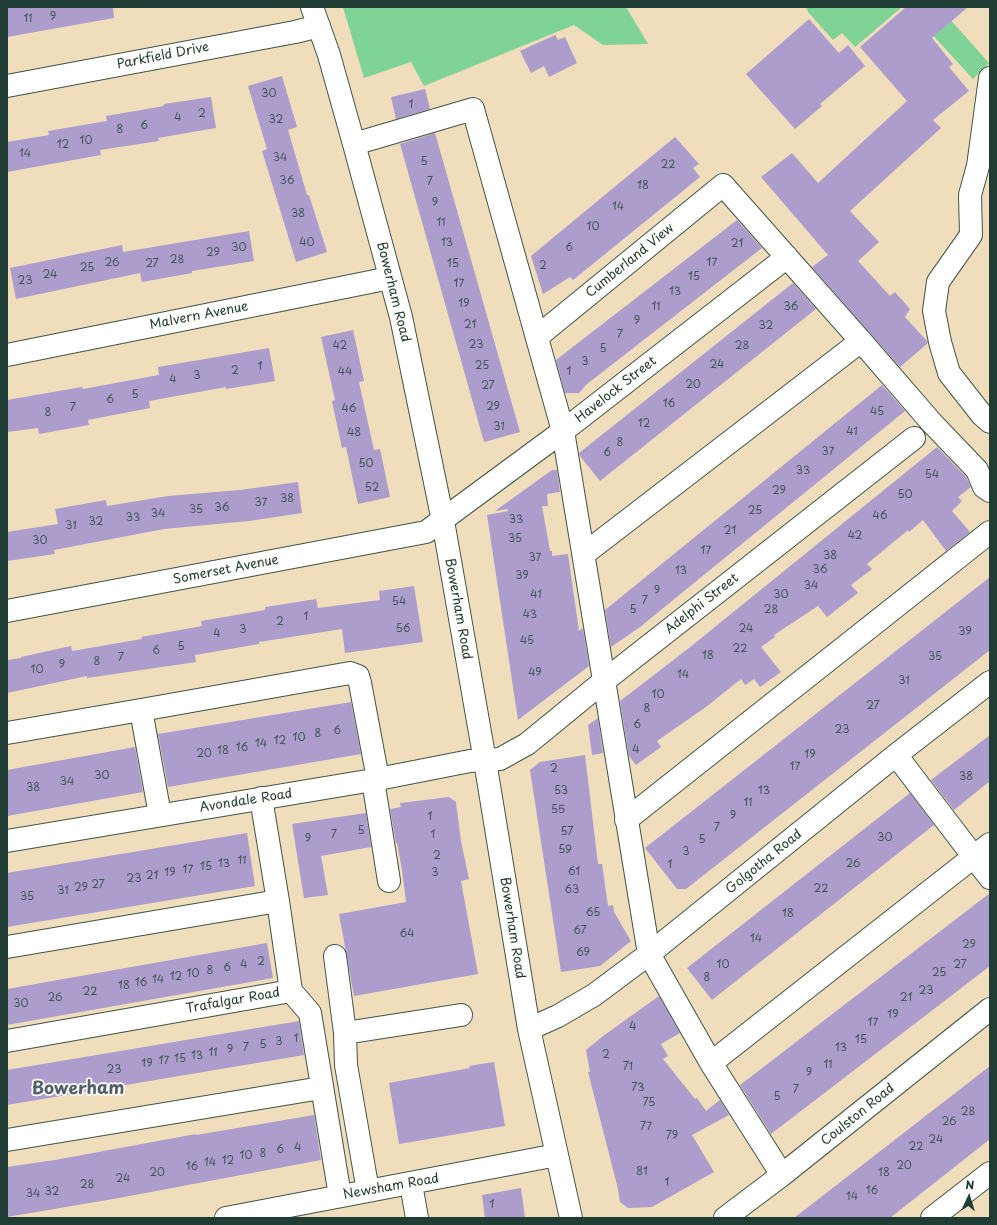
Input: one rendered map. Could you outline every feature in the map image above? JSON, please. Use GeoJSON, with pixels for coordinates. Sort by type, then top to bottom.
{"type":"FeatureCollection","features":[{"type":"Feature","properties":{"kind":"street","name":"Parkfield Drive"},"geometry":{"type":"LineString","coordinates":[[7,86],[280,35],[316,17]]}},
{"type":"Feature","properties":{"kind":"street","name":"Bowerham Road"},"geometry":{"type":"LineString","coordinates":[[316,17],[329,55],[401,317],[443,521],[485,761],[529,1029],[571,1218]]}},
{"type":"Feature","properties":{"kind":"street"},"geometry":{"type":"LineString","coordinates":[[990,78],[988,83],[978,166],[970,195],[971,235],[938,282],[934,311],[940,342],[949,373],[982,415],[990,422]]}},
{"type":"Feature","properties":{"kind":"street"},"geometry":{"type":"LineString","coordinates":[[354,144],[473,109],[564,431],[626,820],[649,954],[711,1064],[782,1175]]}},
{"type":"Feature","properties":{"kind":"street","name":"Cumberland View"},"geometry":{"type":"LineString","coordinates":[[537,337],[723,185],[787,257]]}},
{"type":"Feature","properties":{"kind":"street"},"geometry":{"type":"LineString","coordinates":[[787,257],[932,423],[977,470],[984,487],[990,490]]}},
{"type":"Feature","properties":{"kind":"street","name":"Havelock Street"},"geometry":{"type":"LineString","coordinates":[[443,521],[564,431],[787,257]]}},
{"type":"Feature","properties":{"kind":"street","name":"Malvern Avenue"},"geometry":{"type":"LineString","coordinates":[[7,355],[390,278]]}},
{"type":"Feature","properties":{"kind":"street"},"geometry":{"type":"LineString","coordinates":[[584,554],[861,341]]}},
{"type":"Feature","properties":{"kind":"street","name":"Adelphi Street"},"geometry":{"type":"LineString","coordinates":[[485,761],[500,759],[527,744],[604,681],[914,438]]}},
{"type":"Feature","properties":{"kind":"street","name":"Somerset Avenue"},"geometry":{"type":"LineString","coordinates":[[7,611],[426,532],[443,521]]}},
{"type":"Feature","properties":{"kind":"street"},"geometry":{"type":"LineString","coordinates":[[626,820],[990,532]]}},
{"type":"Feature","properties":{"kind":"street"},"geometry":{"type":"LineString","coordinates":[[7,733],[350,673],[358,676],[375,779],[389,881]]}},
{"type":"Feature","properties":{"kind":"street","name":"Golgotha Road"},"geometry":{"type":"LineString","coordinates":[[529,1029],[558,1016],[594,995],[649,954],[896,755],[990,682]]}},
{"type":"Feature","properties":{"kind":"street"},"geometry":{"type":"LineString","coordinates":[[141,710],[160,815]]}},
{"type":"Feature","properties":{"kind":"street"},"geometry":{"type":"LineString","coordinates":[[896,755],[982,850],[990,878]]}},
{"type":"Feature","properties":{"kind":"street","name":"Avondale Road"},"geometry":{"type":"LineString","coordinates":[[7,841],[470,762],[485,761]]}},
{"type":"Feature","properties":{"kind":"street","name":"Trafalgar Road"},"geometry":{"type":"LineString","coordinates":[[7,1041],[290,991],[278,901],[261,798]]}},
{"type":"Feature","properties":{"kind":"street"},"geometry":{"type":"LineString","coordinates":[[711,1064],[982,850]]}},
{"type":"Feature","properties":{"kind":"street"},"geometry":{"type":"LineString","coordinates":[[7,947],[278,901]]}},
{"type":"Feature","properties":{"kind":"street"},"geometry":{"type":"LineString","coordinates":[[335,956],[345,1033],[346,1064],[368,1191]]}},
{"type":"Feature","properties":{"kind":"street"},"geometry":{"type":"LineString","coordinates":[[290,991],[310,1012],[321,1088],[340,1196]]}},
{"type":"Feature","properties":{"kind":"street","name":"Coulston Road"},"geometry":{"type":"LineString","coordinates":[[725,1218],[782,1175],[990,1009]]}},
{"type":"Feature","properties":{"kind":"street"},"geometry":{"type":"LineString","coordinates":[[345,1033],[461,1015]]}},
{"type":"Feature","properties":{"kind":"street"},"geometry":{"type":"LineString","coordinates":[[7,1140],[321,1088]]}},
{"type":"Feature","properties":{"kind":"street","name":"Newsham Road"},"geometry":{"type":"LineString","coordinates":[[226,1218],[557,1156]]}},
{"type":"Feature","properties":{"kind":"street"},"geometry":{"type":"LineString","coordinates":[[932,1218],[990,1173]]}},
{"type":"Feature","properties":{"kind":"street"},"geometry":{"type":"LineString","coordinates":[[411,1184],[417,1218]]}},
{"type":"Feature","properties":{"kind":"green space"},"geometry":{"type":"Polygon","coordinates":[[[343,7],[626,7],[648,44],[603,45],[574,25],[424,86],[411,62],[364,78],[343,7]]]}},
{"type":"Feature","properties":{"kind":"green space"},"geometry":{"type":"Polygon","coordinates":[[[806,7],[902,7],[855,47],[842,33],[833,40],[808,12],[806,7]]]}},
{"type":"Feature","properties":{"kind":"green space"},"geometry":{"type":"Polygon","coordinates":[[[907,7],[939,7],[989,63],[973,79],[907,7]]]}},
{"type":"Feature","properties":{"kind":"building"},"geometry":{"type":"Polygon","coordinates":[[[7,7],[113,7],[114,18],[7,37],[7,7]]]}},
{"type":"Feature","properties":{"kind":"building"},"geometry":{"type":"Polygon","coordinates":[[[906,7],[968,7],[932,38],[953,64],[949,67],[969,91],[933,120],[941,128],[850,211],[879,242],[858,261],[890,296],[895,292],[910,309],[905,317],[928,343],[900,367],[812,267],[828,255],[761,177],[792,153],[818,183],[907,101],[860,47],[906,7]]]}},
{"type":"Feature","properties":{"kind":"building"},"geometry":{"type":"Polygon","coordinates":[[[809,19],[839,53],[848,45],[865,66],[820,104],[822,106],[795,129],[746,74],[809,19]]]}},
{"type":"Feature","properties":{"kind":"building"},"geometry":{"type":"Polygon","coordinates":[[[555,35],[558,40],[565,37],[577,63],[549,77],[544,66],[531,73],[520,51],[555,35]]]}},
{"type":"Feature","properties":{"kind":"building"},"geometry":{"type":"Polygon","coordinates":[[[282,76],[297,127],[288,130],[307,195],[309,195],[327,252],[296,262],[262,151],[267,149],[248,86],[282,76]]]}},
{"type":"Feature","properties":{"kind":"building"},"geometry":{"type":"Polygon","coordinates":[[[425,89],[430,109],[396,119],[391,97],[425,89]]]}},
{"type":"Feature","properties":{"kind":"building"},"geometry":{"type":"Polygon","coordinates":[[[211,97],[216,128],[158,138],[159,141],[100,150],[101,155],[7,172],[7,142],[49,135],[48,131],[107,121],[106,116],[164,106],[164,104],[211,97]]]}},
{"type":"Feature","properties":{"kind":"building"},"geometry":{"type":"Polygon","coordinates":[[[435,133],[520,432],[484,442],[400,144],[435,133]]]}},
{"type":"Feature","properties":{"kind":"building"},"geometry":{"type":"Polygon","coordinates":[[[675,137],[699,164],[693,168],[700,177],[573,280],[570,277],[543,294],[531,256],[675,137]]]}},
{"type":"Feature","properties":{"kind":"building"},"geometry":{"type":"Polygon","coordinates":[[[737,220],[762,248],[587,384],[579,393],[565,393],[556,360],[737,220]]]}},
{"type":"Feature","properties":{"kind":"building"},"geometry":{"type":"Polygon","coordinates":[[[249,231],[254,261],[192,271],[192,273],[142,282],[140,273],[16,299],[10,268],[122,245],[123,252],[249,231]]]}},
{"type":"Feature","properties":{"kind":"building"},"geometry":{"type":"Polygon","coordinates":[[[793,283],[816,309],[600,481],[579,453],[793,283]]]}},
{"type":"Feature","properties":{"kind":"building"},"geometry":{"type":"Polygon","coordinates":[[[353,330],[364,381],[359,382],[374,450],[380,449],[390,497],[358,504],[346,447],[342,448],[332,401],[335,400],[321,337],[353,330]]]}},
{"type":"Feature","properties":{"kind":"building"},"geometry":{"type":"Polygon","coordinates":[[[269,348],[275,381],[226,389],[226,387],[149,401],[150,408],[88,420],[89,425],[39,434],[38,428],[7,432],[7,400],[82,387],[83,389],[159,375],[158,367],[269,348]]]}},
{"type":"Feature","properties":{"kind":"building"},"geometry":{"type":"Polygon","coordinates":[[[882,385],[905,411],[640,627],[611,647],[605,610],[882,385]]]}},
{"type":"Feature","properties":{"kind":"building"},"geometry":{"type":"Polygon","coordinates":[[[937,447],[966,477],[971,487],[958,497],[962,501],[952,511],[970,532],[946,551],[923,520],[909,532],[908,530],[867,564],[872,569],[851,585],[858,593],[827,617],[818,606],[774,635],[775,637],[761,647],[781,672],[760,687],[754,679],[745,685],[741,679],[706,707],[657,741],[661,747],[636,765],[629,756],[620,701],[689,648],[937,447]]]}},
{"type":"Feature","properties":{"kind":"building"},"geometry":{"type":"Polygon","coordinates":[[[552,470],[557,470],[560,492],[547,494],[548,506],[542,506],[550,551],[552,551],[552,556],[568,554],[579,631],[583,628],[589,666],[518,720],[487,515],[508,511],[508,509],[495,511],[552,470]]]}},
{"type":"Feature","properties":{"kind":"building"},"geometry":{"type":"Polygon","coordinates":[[[298,482],[302,513],[249,521],[164,529],[54,550],[55,554],[7,561],[7,532],[58,524],[55,509],[106,500],[107,506],[168,496],[240,490],[298,482]]]}},
{"type":"Feature","properties":{"kind":"building"},"geometry":{"type":"Polygon","coordinates":[[[990,577],[990,650],[686,889],[677,889],[645,848],[990,577]]]}},
{"type":"Feature","properties":{"kind":"building"},"geometry":{"type":"Polygon","coordinates":[[[414,586],[423,642],[345,653],[342,629],[259,642],[259,644],[195,655],[196,662],[87,678],[87,676],[7,693],[7,660],[71,646],[72,651],[142,639],[141,637],[202,626],[201,621],[265,610],[265,607],[316,599],[318,608],[380,600],[379,591],[414,586]]]}},
{"type":"Feature","properties":{"kind":"building"},"geometry":{"type":"Polygon","coordinates":[[[351,702],[361,754],[168,787],[158,734],[351,702]]]}},
{"type":"Feature","properties":{"kind":"building"},"geometry":{"type":"Polygon","coordinates":[[[598,718],[603,753],[592,755],[588,725],[598,718]]]}},
{"type":"Feature","properties":{"kind":"building"},"geometry":{"type":"Polygon","coordinates":[[[990,735],[990,781],[954,810],[931,780],[990,735]]]}},
{"type":"Feature","properties":{"kind":"building"},"geometry":{"type":"Polygon","coordinates":[[[135,747],[143,792],[7,816],[7,770],[135,747]]]}},
{"type":"Feature","properties":{"kind":"building"},"geometry":{"type":"Polygon","coordinates":[[[585,755],[598,864],[602,864],[608,906],[613,905],[614,912],[631,941],[600,966],[561,972],[530,770],[540,762],[585,755]]]}},
{"type":"Feature","properties":{"kind":"building"},"geometry":{"type":"Polygon","coordinates":[[[910,793],[934,825],[712,1000],[687,968],[910,793]]]}},
{"type":"Feature","properties":{"kind":"building"},"geometry":{"type":"Polygon","coordinates":[[[449,797],[456,802],[461,841],[469,879],[461,881],[478,974],[354,996],[339,914],[406,902],[402,870],[390,809],[401,807],[400,803],[449,797]]]}},
{"type":"Feature","properties":{"kind":"building"},"geometry":{"type":"Polygon","coordinates":[[[366,813],[371,847],[321,856],[328,895],[304,898],[292,824],[366,813]]]}},
{"type":"Feature","properties":{"kind":"building"},"geometry":{"type":"Polygon","coordinates":[[[247,833],[255,886],[7,927],[7,873],[247,833]]]}},
{"type":"Feature","properties":{"kind":"building"},"geometry":{"type":"Polygon","coordinates":[[[990,893],[990,966],[771,1134],[740,1085],[990,893]]]}},
{"type":"Feature","properties":{"kind":"building"},"geometry":{"type":"Polygon","coordinates":[[[267,943],[273,978],[7,1025],[7,989],[267,943]]]}},
{"type":"Feature","properties":{"kind":"building"},"geometry":{"type":"Polygon","coordinates":[[[659,996],[680,1033],[661,1044],[668,1056],[663,1059],[695,1099],[697,1098],[706,1111],[720,1100],[729,1115],[692,1135],[714,1172],[652,1207],[628,1208],[620,1202],[588,1072],[590,1072],[586,1050],[659,996]]]}},
{"type":"Feature","properties":{"kind":"building"},"geometry":{"type":"Polygon","coordinates":[[[299,1021],[304,1055],[7,1105],[7,1070],[299,1021]]]}},
{"type":"Feature","properties":{"kind":"building"},"geometry":{"type":"Polygon","coordinates":[[[494,1062],[505,1126],[399,1144],[389,1083],[494,1062]]]}},
{"type":"Feature","properties":{"kind":"building"},"geometry":{"type":"Polygon","coordinates":[[[990,1066],[990,1139],[890,1218],[794,1218],[990,1066]]]}},
{"type":"Feature","properties":{"kind":"building"},"geometry":{"type":"Polygon","coordinates":[[[314,1115],[321,1160],[119,1198],[7,1217],[7,1167],[314,1115]]]}},
{"type":"Feature","properties":{"kind":"building"},"geometry":{"type":"Polygon","coordinates":[[[521,1188],[525,1218],[485,1218],[482,1195],[521,1188]]]}},
{"type":"Feature","properties":{"kind":"district","name":"Bowerham"},"geometry":{"type":"Point","coordinates":[78,1089]}}]}
